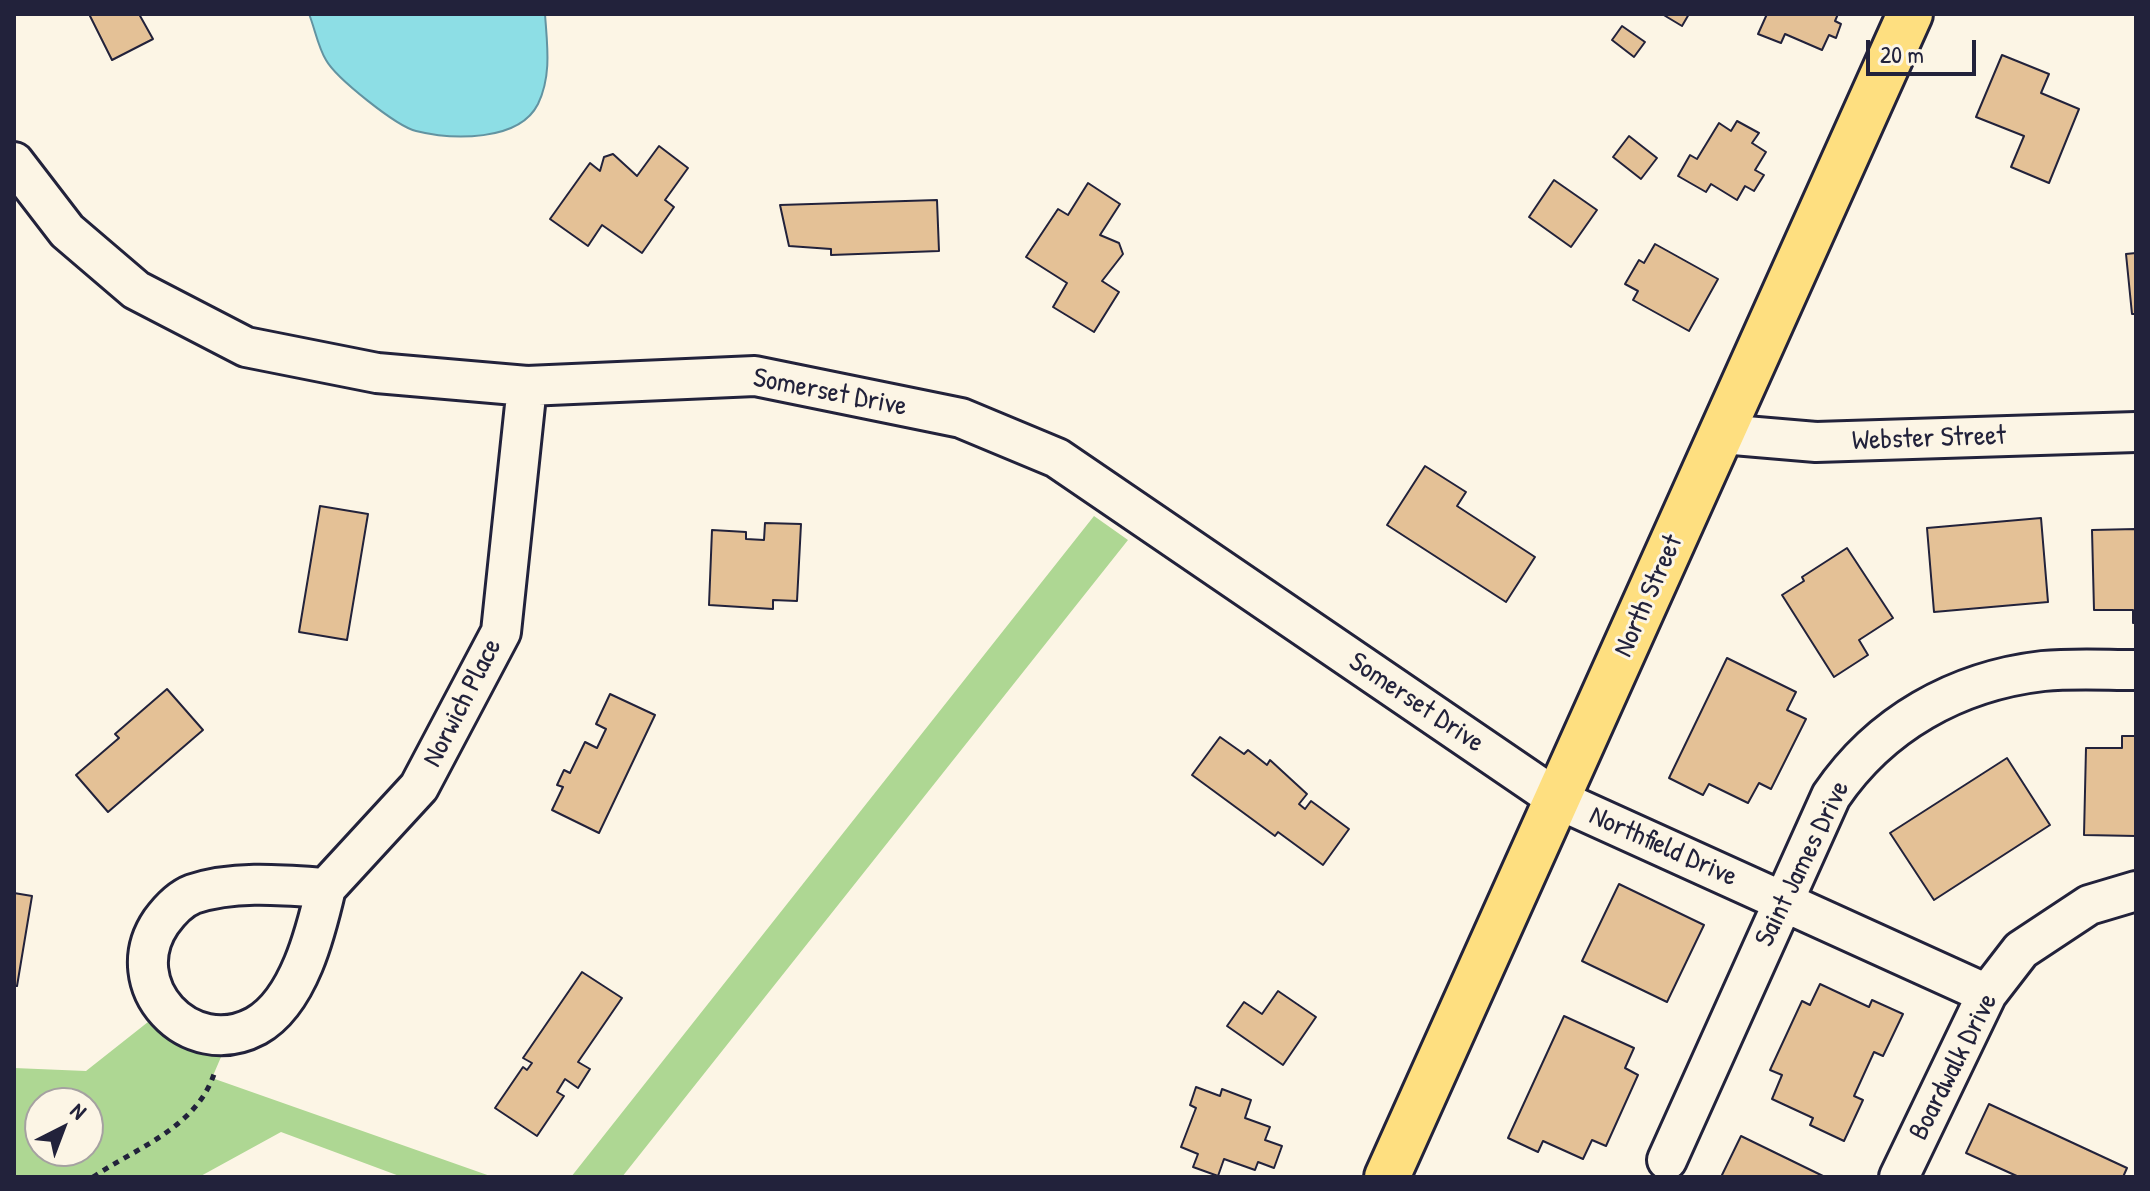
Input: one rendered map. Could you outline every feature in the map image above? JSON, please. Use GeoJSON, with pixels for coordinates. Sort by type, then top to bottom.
{"type":"FeatureCollection","features":[{"type":"Feature","properties":{"kind":"main road","name":"North Street"},"geometry":{"type":"LineString","coordinates":[[1387,1177],[1910,14]]}},
{"type":"Feature","properties":{"kind":"street","name":"Somerset Drive"},"geometry":{"type":"LineString","coordinates":[[14,162],[67,231],[136,290],[246,347],[377,373],[527,386],[755,376],[961,418],[1057,458],[1557,799]]}},
{"type":"Feature","properties":{"kind":"street","name":"Norwich Place"},"geometry":{"type":"LineString","coordinates":[[225,1035],[257,1026],[278,1005],[310,949],[326,888],[419,787],[501,632],[527,386]]}},
{"type":"Feature","properties":{"kind":"street","name":"Webster Street"},"geometry":{"type":"LineString","coordinates":[[1722,434],[1816,442],[2136,432]]}},
{"type":"Feature","properties":{"kind":"street","name":"Saint James Drive"},"geometry":{"type":"LineString","coordinates":[[1667,1160],[1831,796],[1851,767],[1901,722],[1983,682],[2046,671],[2136,670]]}},
{"type":"Feature","properties":{"kind":"street","name":"Northfield Drive"},"geometry":{"type":"LineString","coordinates":[[1557,799],[1987,994]]}},
{"type":"Feature","properties":{"kind":"street"},"geometry":{"type":"LineString","coordinates":[[225,1035],[194,1031],[170,1014],[153,993],[146,965],[152,936],[169,911],[191,895],[271,885],[326,888]]}},
{"type":"Feature","properties":{"kind":"street","name":"Boardwalk Drive"},"geometry":{"type":"LineString","coordinates":[[1899,1177],[1987,994],[2021,950],[2055,924],[2089,905],[2136,891]]}},
{"type":"Feature","properties":{"kind":"path"},"geometry":{"type":"LineString","coordinates":[[93,1177],[168,1134],[208,1092],[225,1035]]}},
{"type":"Feature","properties":{"kind":"green space"},"geometry":{"type":"Polygon","coordinates":[[[1094,516],[1128,540],[622,1177],[571,1177],[1094,516]]]}},
{"type":"Feature","properties":{"kind":"green space"},"geometry":{"type":"Polygon","coordinates":[[[148,1022],[182,1044],[224,1050],[212,1078],[493,1177],[402,1177],[281,1132],[199,1177],[14,1177],[14,1068],[86,1071],[148,1022]]]}},
{"type":"Feature","properties":{"kind":"water"},"geometry":{"type":"Polygon","coordinates":[[[309,14],[545,14],[548,59],[538,104],[516,126],[501,132],[448,136],[416,131],[381,111],[332,68],[321,49],[309,14]]]}},
{"type":"Feature","properties":{"kind":"building"},"geometry":{"type":"Polygon","coordinates":[[[89,14],[139,14],[153,39],[112,60],[89,14]]]}},
{"type":"Feature","properties":{"kind":"building"},"geometry":{"type":"Polygon","coordinates":[[[1662,14],[1689,14],[1682,26],[1662,14]]]}},
{"type":"Feature","properties":{"kind":"building"},"geometry":{"type":"Polygon","coordinates":[[[1767,14],[1838,14],[1835,21],[1841,24],[1836,38],[1829,35],[1822,50],[1785,34],[1781,43],[1758,34],[1767,14]]]}},
{"type":"Feature","properties":{"kind":"building"},"geometry":{"type":"Polygon","coordinates":[[[1622,26],[1645,42],[1634,57],[1612,40],[1622,26]]]}},
{"type":"Feature","properties":{"kind":"building"},"geometry":{"type":"Polygon","coordinates":[[[2002,55],[2049,74],[2041,93],[2079,109],[2049,183],[2011,167],[2024,136],[1976,117],[2002,55]]]}},
{"type":"Feature","properties":{"kind":"building"},"geometry":{"type":"Polygon","coordinates":[[[1737,121],[1759,133],[1752,143],[1766,152],[1755,170],[1764,175],[1754,191],[1745,186],[1737,200],[1711,184],[1706,192],[1678,176],[1690,155],[1697,159],[1719,123],[1731,131],[1737,121]]]}},
{"type":"Feature","properties":{"kind":"building"},"geometry":{"type":"Polygon","coordinates":[[[1629,136],[1657,158],[1641,179],[1613,157],[1629,136]]]}},
{"type":"Feature","properties":{"kind":"building"},"geometry":{"type":"Polygon","coordinates":[[[659,146],[688,168],[665,200],[674,207],[642,253],[602,225],[588,246],[550,219],[590,163],[600,171],[604,157],[613,154],[637,176],[659,146]]]}},
{"type":"Feature","properties":{"kind":"building"},"geometry":{"type":"Polygon","coordinates":[[[1554,180],[1597,210],[1571,247],[1529,217],[1554,180]]]}},
{"type":"Feature","properties":{"kind":"building"},"geometry":{"type":"Polygon","coordinates":[[[1088,183],[1120,204],[1100,235],[1119,243],[1123,254],[1102,281],[1119,292],[1094,332],[1053,307],[1067,283],[1026,257],[1058,209],[1068,215],[1088,183]]]}},
{"type":"Feature","properties":{"kind":"building"},"geometry":{"type":"Polygon","coordinates":[[[937,200],[939,251],[831,255],[831,249],[789,246],[780,205],[937,200]]]}},
{"type":"Feature","properties":{"kind":"building"},"geometry":{"type":"Polygon","coordinates":[[[1655,244],[1718,279],[1689,331],[1633,300],[1638,291],[1625,284],[1639,260],[1644,263],[1655,244]]]}},
{"type":"Feature","properties":{"kind":"building"},"geometry":{"type":"Polygon","coordinates":[[[2136,253],[2136,314],[2132,314],[2126,254],[2136,253]]]}},
{"type":"Feature","properties":{"kind":"building"},"geometry":{"type":"Polygon","coordinates":[[[1425,466],[1466,492],[1457,506],[1535,557],[1506,602],[1387,525],[1425,466]]]}},
{"type":"Feature","properties":{"kind":"building"},"geometry":{"type":"Polygon","coordinates":[[[320,506],[368,514],[347,640],[299,632],[320,506]]]}},
{"type":"Feature","properties":{"kind":"building"},"geometry":{"type":"Polygon","coordinates":[[[2041,518],[2048,602],[1934,612],[1927,528],[2041,518]]]}},
{"type":"Feature","properties":{"kind":"building"},"geometry":{"type":"Polygon","coordinates":[[[765,523],[801,524],[797,601],[773,600],[773,609],[709,605],[712,530],[746,532],[746,539],[764,540],[765,523]]]}},
{"type":"Feature","properties":{"kind":"building"},"geometry":{"type":"Polygon","coordinates":[[[2136,529],[2136,623],[2133,623],[2133,610],[2094,610],[2092,530],[2136,529]]]}},
{"type":"Feature","properties":{"kind":"building"},"geometry":{"type":"Polygon","coordinates":[[[1847,548],[1893,618],[1859,640],[1868,655],[1834,677],[1782,595],[1804,581],[1802,577],[1847,548]]]}},
{"type":"Feature","properties":{"kind":"building"},"geometry":{"type":"Polygon","coordinates":[[[1727,658],[1796,692],[1787,710],[1806,719],[1771,789],[1759,783],[1748,803],[1709,784],[1703,795],[1669,778],[1727,658]]]}},
{"type":"Feature","properties":{"kind":"building"},"geometry":{"type":"Polygon","coordinates":[[[167,689],[203,730],[108,812],[76,775],[119,738],[115,734],[167,689]]]}},
{"type":"Feature","properties":{"kind":"building"},"geometry":{"type":"Polygon","coordinates":[[[610,694],[655,715],[599,833],[552,810],[563,787],[557,785],[564,770],[570,773],[585,742],[597,748],[606,729],[596,724],[610,694]]]}},
{"type":"Feature","properties":{"kind":"building"},"geometry":{"type":"Polygon","coordinates":[[[2122,736],[2136,736],[2136,836],[2084,835],[2086,748],[2122,748],[2122,736]]]}},
{"type":"Feature","properties":{"kind":"building"},"geometry":{"type":"Polygon","coordinates":[[[1220,737],[1244,754],[1248,750],[1267,765],[1270,760],[1307,794],[1299,804],[1305,809],[1311,801],[1349,829],[1323,865],[1278,832],[1275,836],[1192,775],[1220,737]]]}},
{"type":"Feature","properties":{"kind":"building"},"geometry":{"type":"Polygon","coordinates":[[[2007,758],[2050,825],[1934,900],[1890,833],[2007,758]]]}},
{"type":"Feature","properties":{"kind":"building"},"geometry":{"type":"Polygon","coordinates":[[[1619,884],[1704,925],[1667,1002],[1582,961],[1619,884]]]}},
{"type":"Feature","properties":{"kind":"building"},"geometry":{"type":"Polygon","coordinates":[[[14,893],[32,896],[17,986],[14,986],[14,893]]]}},
{"type":"Feature","properties":{"kind":"building"},"geometry":{"type":"Polygon","coordinates":[[[582,972],[622,998],[578,1062],[590,1069],[578,1088],[565,1079],[557,1092],[564,1096],[537,1136],[495,1108],[523,1067],[527,1070],[532,1063],[523,1058],[582,972]]]}},
{"type":"Feature","properties":{"kind":"building"},"geometry":{"type":"Polygon","coordinates":[[[1820,984],[1869,1007],[1872,1000],[1903,1014],[1883,1056],[1874,1052],[1854,1096],[1863,1100],[1844,1141],[1810,1125],[1813,1118],[1772,1099],[1782,1075],[1770,1070],[1802,1001],[1810,1005],[1820,984]]]}},
{"type":"Feature","properties":{"kind":"building"},"geometry":{"type":"Polygon","coordinates":[[[1278,991],[1316,1017],[1283,1065],[1227,1026],[1244,1002],[1262,1014],[1278,991]]]}},
{"type":"Feature","properties":{"kind":"building"},"geometry":{"type":"Polygon","coordinates":[[[1564,1016],[1634,1048],[1625,1068],[1638,1075],[1606,1146],[1592,1140],[1583,1159],[1543,1141],[1538,1152],[1508,1138],[1564,1016]]]}},
{"type":"Feature","properties":{"kind":"building"},"geometry":{"type":"Polygon","coordinates":[[[1196,1087],[1220,1096],[1222,1089],[1251,1100],[1245,1118],[1270,1127],[1265,1140],[1282,1146],[1274,1168],[1258,1162],[1255,1170],[1224,1159],[1218,1176],[1193,1167],[1198,1154],[1181,1147],[1196,1108],[1190,1105],[1196,1087]]]}},
{"type":"Feature","properties":{"kind":"building"},"geometry":{"type":"Polygon","coordinates":[[[1989,1104],[2127,1168],[2123,1177],[2019,1177],[1966,1153],[1989,1104]]]}},
{"type":"Feature","properties":{"kind":"building"},"geometry":{"type":"Polygon","coordinates":[[[1741,1136],[1823,1176],[1823,1177],[1721,1177],[1741,1136]]]}}]}
